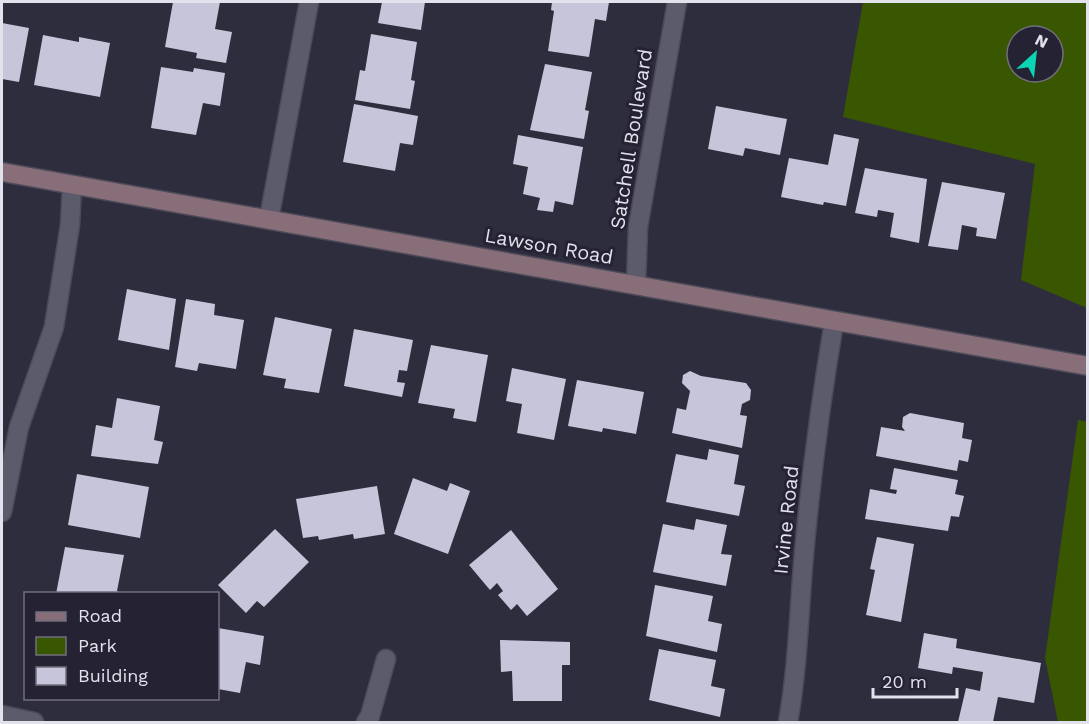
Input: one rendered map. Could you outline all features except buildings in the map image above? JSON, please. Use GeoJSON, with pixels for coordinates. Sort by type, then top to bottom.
{"type":"FeatureCollection","features":[{"type":"Feature","properties":{"kind":"street"},"geometry":{"type":"LineString","coordinates":[[269,219],[309,2]]}},
{"type":"Feature","properties":{"kind":"street","name":"Satchell Boulevard"},"geometry":{"type":"LineString","coordinates":[[636,285],[638,227],[677,2]]}},
{"type":"Feature","properties":{"kind":"street","name":"Lawson Road"},"geometry":{"type":"LineString","coordinates":[[2,172],[1088,366]]}},
{"type":"Feature","properties":{"kind":"street"},"geometry":{"type":"LineString","coordinates":[[2,512],[19,427],[54,327],[70,225],[72,185]]}},
{"type":"Feature","properties":{"kind":"street","name":"Irvine Road"},"geometry":{"type":"LineString","coordinates":[[788,723],[795,686],[804,554],[817,432],[834,322]]}},
{"type":"Feature","properties":{"kind":"street"},"geometry":{"type":"LineString","coordinates":[[366,723],[386,659]]}},
{"type":"Feature","properties":{"kind":"street"},"geometry":{"type":"LineString","coordinates":[[2,715],[34,723]]}},
{"type":"Feature","properties":{"kind":"green space"},"geometry":{"type":"Polygon","coordinates":[[[863,2],[1087,2],[1087,308],[1021,280],[1035,164],[843,117],[863,2]]]}},
{"type":"Feature","properties":{"kind":"green space"},"geometry":{"type":"Polygon","coordinates":[[[1078,420],[1088,422],[1087,722],[1058,722],[1045,658],[1078,420]]]}}]}
